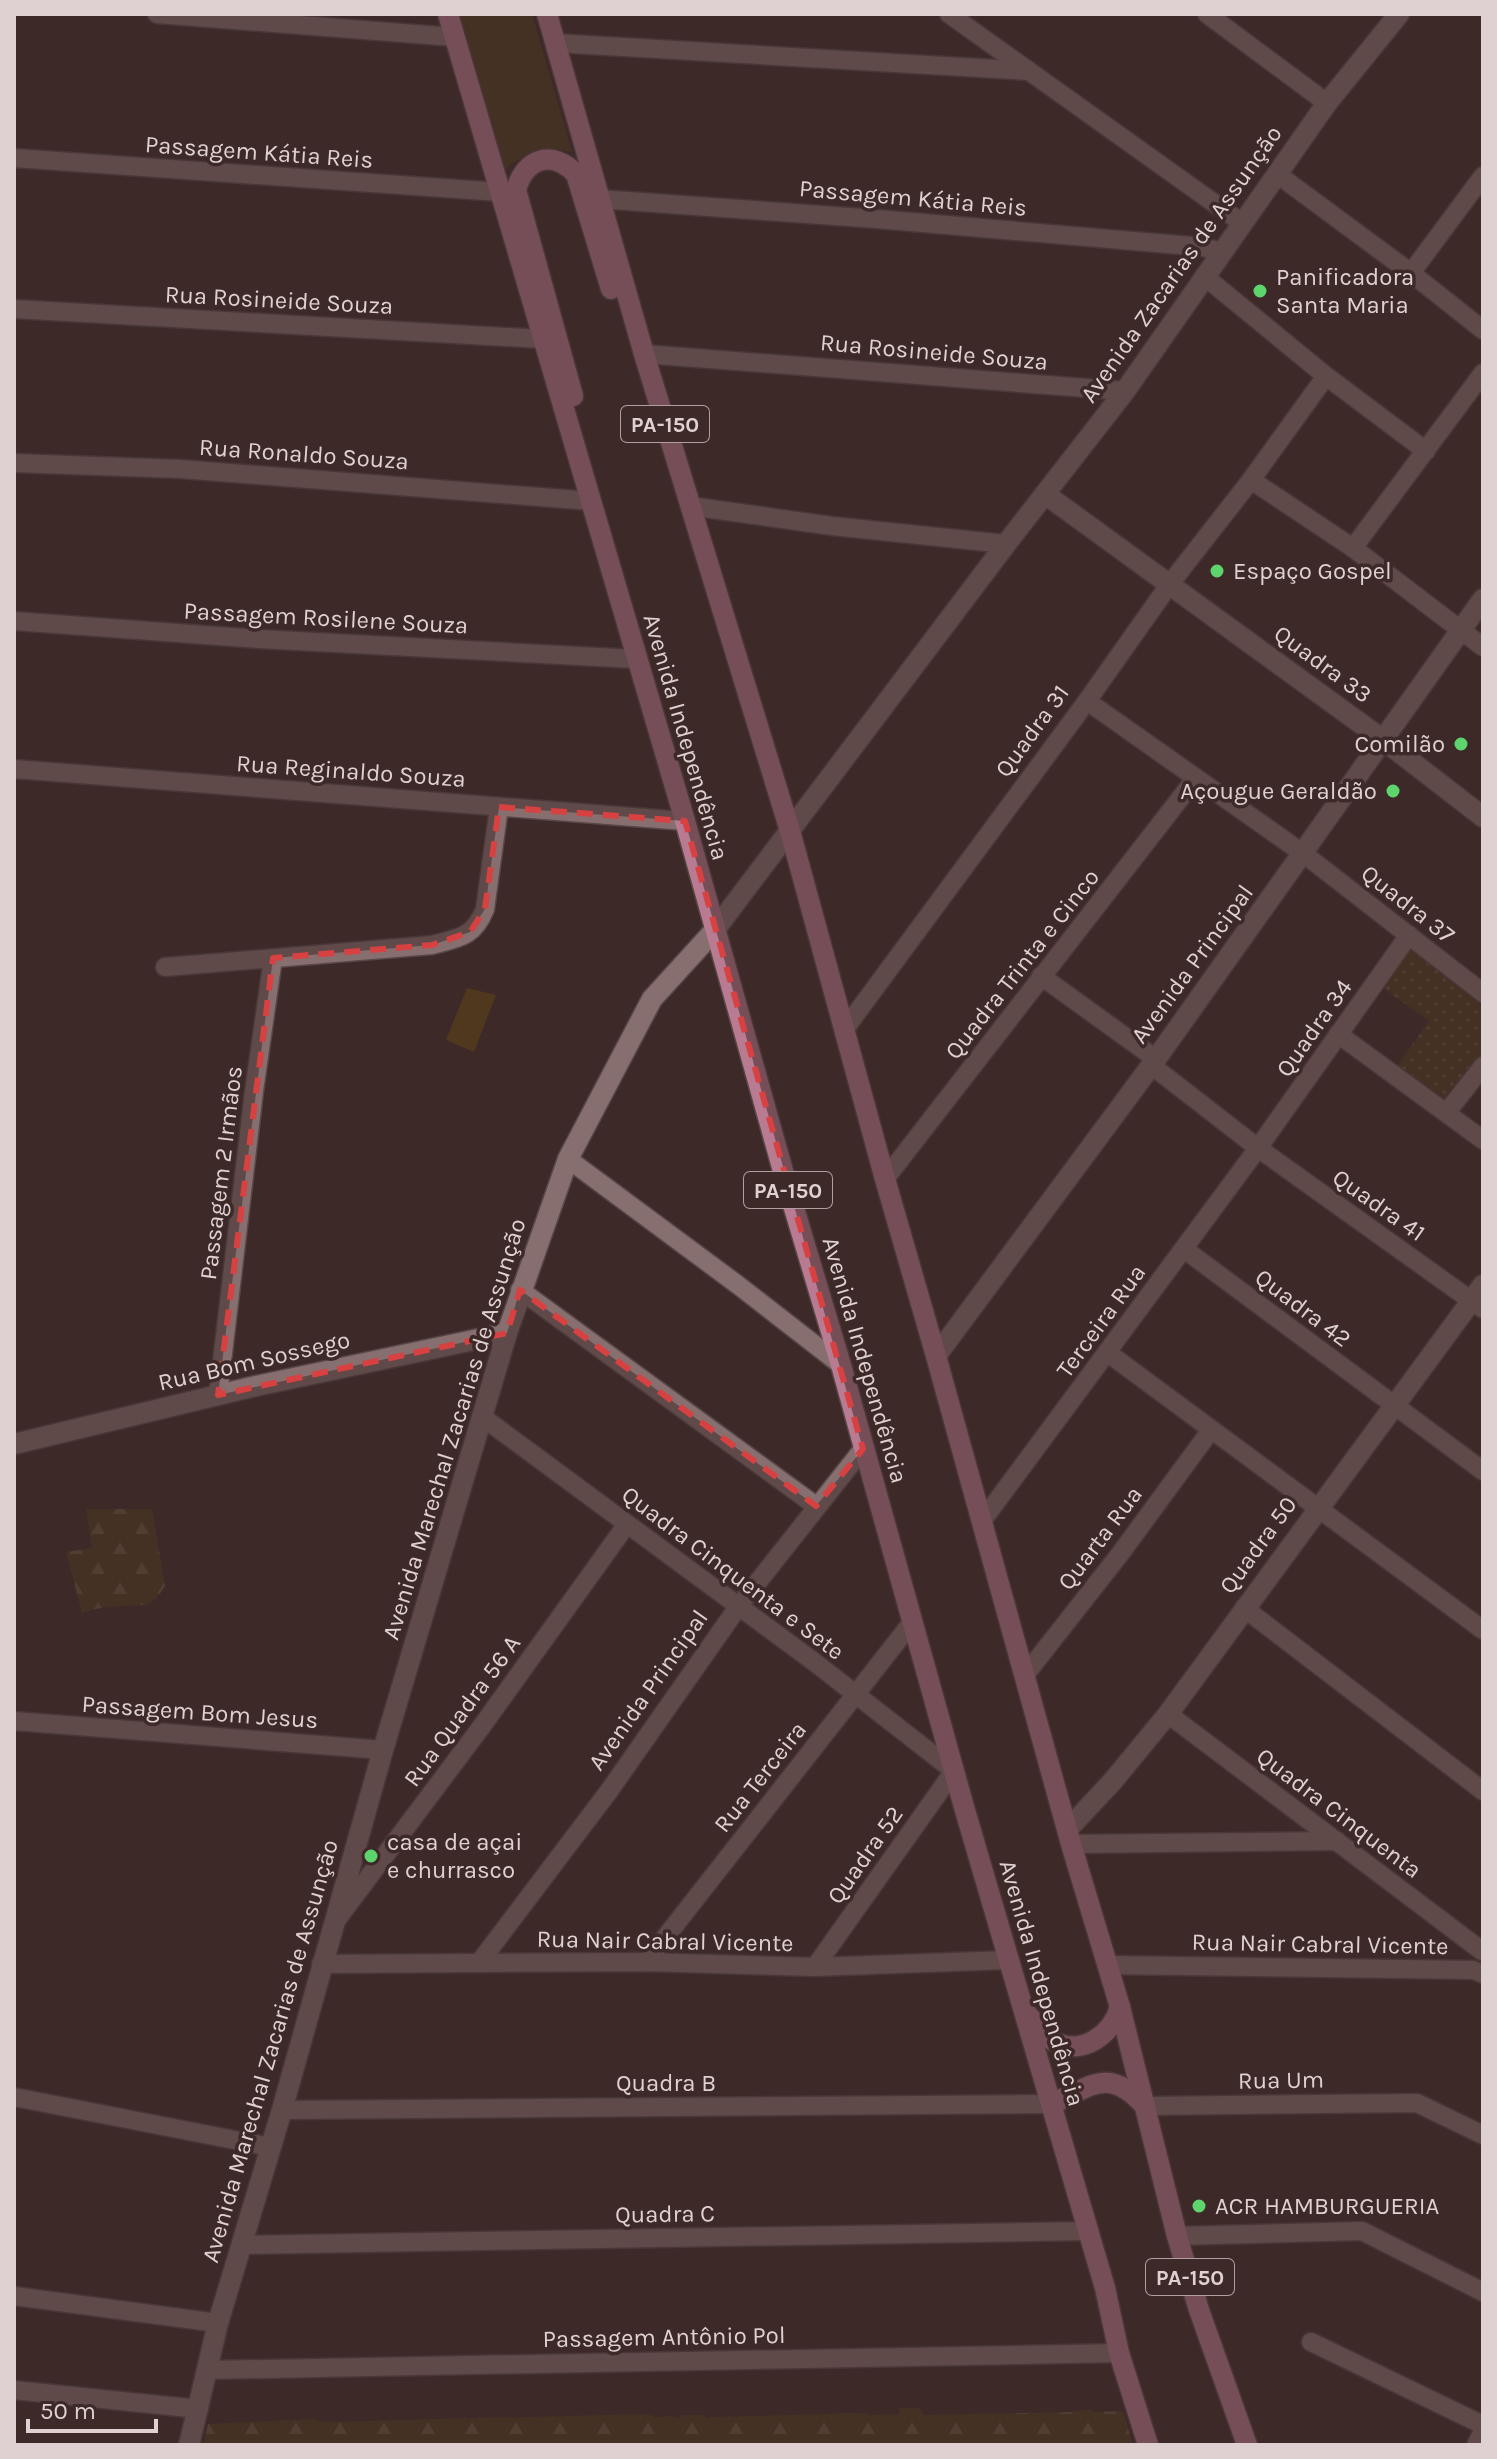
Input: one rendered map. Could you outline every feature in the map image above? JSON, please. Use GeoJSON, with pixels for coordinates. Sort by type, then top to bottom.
{"type":"FeatureCollection","features":[{"type":"Feature","properties":{"kind":"main road","name":"Avenida Independência"},"geometry":{"type":"LineString","coordinates":[[448,14],[685,821],[1008,1960],[1105,2288],[1119,2353],[1148,2445]]}},
{"type":"Feature","properties":{"kind":"main road","name":"PA-150"},"geometry":{"type":"LineString","coordinates":[[547,14],[644,354],[790,831],[1069,1836],[1120,2007],[1177,2236],[1199,2310],[1247,2445]]}},
{"type":"Feature","properties":{"kind":"main road","name":"Avenida Zacarias de Assunção"},"geometry":{"type":"LineString","coordinates":[[1006,544],[1125,391],[1327,103],[1399,14]]}},
{"type":"Feature","properties":{"kind":"main road"},"geometry":{"type":"LineString","coordinates":[[574,449],[575,403],[516,190],[520,174],[532,164],[556,159],[576,174],[634,362],[660,406]]}},
{"type":"Feature","properties":{"kind":"main road"},"geometry":{"type":"LineString","coordinates":[[1045,494],[1169,585]]}},
{"type":"Feature","properties":{"kind":"main road","name":"Avenida Marechal Zacarias de Assunção"},"geometry":{"type":"LineString","coordinates":[[189,2445],[218,2323],[481,1416],[520,1290],[568,1159],[652,999],[714,931],[1006,544]]}},
{"type":"Feature","properties":{"kind":"main road","name":"Quadra 33"},"geometry":{"type":"LineString","coordinates":[[1169,585],[1382,739],[1483,817]]}},
{"type":"Feature","properties":{"kind":"main road","name":"Avenida Principal"},"geometry":{"type":"LineString","coordinates":[[936,1356],[1154,1062],[1483,599]]}},
{"type":"Feature","properties":{"kind":"main road","name":"Quadra 50"},"geometry":{"type":"LineString","coordinates":[[1069,1836],[1168,1714],[1394,1405],[1479,1298]]}},
{"type":"Feature","properties":{"kind":"main road","name":"Rua Bom Sossego"},"geometry":{"type":"LineString","coordinates":[[14,1444],[218,1395],[507,1333]]}},
{"type":"Feature","properties":{"kind":"main road"},"geometry":{"type":"LineString","coordinates":[[1022,2008],[1046,2036],[1057,2043],[1073,2045],[1088,2044],[1103,2035],[1115,2022],[1120,2007]]}},
{"type":"Feature","properties":{"kind":"main road"},"geometry":{"type":"LineString","coordinates":[[1051,2104],[1086,2085],[1100,2082],[1125,2087],[1145,2106]]}},
{"type":"Feature","properties":{"kind":"street"},"geometry":{"type":"LineString","coordinates":[[157,14],[454,37]]}},
{"type":"Feature","properties":{"kind":"street"},"geometry":{"type":"LineString","coordinates":[[949,14],[1242,223]]}},
{"type":"Feature","properties":{"kind":"street"},"geometry":{"type":"LineString","coordinates":[[1207,14],[1327,103]]}},
{"type":"Feature","properties":{"kind":"street"},"geometry":{"type":"LineString","coordinates":[[555,43],[1029,71]]}},
{"type":"Feature","properties":{"kind":"street","name":"Passagem Kátia Reis"},"geometry":{"type":"LineString","coordinates":[[14,158],[500,192]]}},
{"type":"Feature","properties":{"kind":"street"},"geometry":{"type":"LineString","coordinates":[[1277,174],[1483,330]]}},
{"type":"Feature","properties":{"kind":"street"},"geometry":{"type":"LineString","coordinates":[[1411,273],[1482,178]]}},
{"type":"Feature","properties":{"kind":"street","name":"Passagem Kátia Reis"},"geometry":{"type":"LineString","coordinates":[[599,199],[893,220],[1203,247],[1222,252]]}},
{"type":"Feature","properties":{"kind":"street"},"geometry":{"type":"LineString","coordinates":[[1204,276],[1326,376],[1426,451]]}},
{"type":"Feature","properties":{"kind":"street","name":"Rua Rosineide Souza"},"geometry":{"type":"LineString","coordinates":[[14,309],[542,339]]}},
{"type":"Feature","properties":{"kind":"street","name":"Rua Rosineide Souza"},"geometry":{"type":"LineString","coordinates":[[644,354],[1125,391]]}},
{"type":"Feature","properties":{"kind":"street"},"geometry":{"type":"LineString","coordinates":[[1353,548],[1483,373]]}},
{"type":"Feature","properties":{"kind":"street","name":"Quadra 31"},"geometry":{"type":"LineString","coordinates":[[844,1030],[1326,376]]}},
{"type":"Feature","properties":{"kind":"street","name":"Rua Ronaldo Souza"},"geometry":{"type":"LineString","coordinates":[[14,463],[180,469],[591,501]]}},
{"type":"Feature","properties":{"kind":"street"},"geometry":{"type":"LineString","coordinates":[[1251,480],[1353,548],[1483,647]]}},
{"type":"Feature","properties":{"kind":"street"},"geometry":{"type":"LineString","coordinates":[[690,506],[832,526],[1006,544]]}},
{"type":"Feature","properties":{"kind":"street","name":"Passagem Rosilene Souza"},"geometry":{"type":"LineString","coordinates":[[14,621],[259,639],[636,659]]}},
{"type":"Feature","properties":{"kind":"street","name":"Quadra 37"},"geometry":{"type":"LineString","coordinates":[[1087,701],[1304,854],[1483,993]]}},
{"type":"Feature","properties":{"kind":"street","name":"Rua Reginaldo Souza"},"geometry":{"type":"LineString","coordinates":[[14,769],[685,821]]}},
{"type":"Feature","properties":{"kind":"street","name":"Quadra Trinta e Cinco"},"geometry":{"type":"LineString","coordinates":[[885,1179],[1196,778]]}},
{"type":"Feature","properties":{"kind":"street"},"geometry":{"type":"LineString","coordinates":[[165,967],[432,945],[459,939],[480,921],[485,909],[499,807]]}},
{"type":"Feature","properties":{"kind":"street","name":"Quadra 34"},"geometry":{"type":"LineString","coordinates":[[1258,1148],[1409,935]]}},
{"type":"Feature","properties":{"kind":"street","name":"Passagem 2 Irmãos"},"geometry":{"type":"LineString","coordinates":[[218,1395],[273,958]]}},
{"type":"Feature","properties":{"kind":"street","name":"Quadra 41"},"geometry":{"type":"LineString","coordinates":[[1041,976],[1154,1062],[1258,1148],[1479,1298]]}},
{"type":"Feature","properties":{"kind":"street"},"geometry":{"type":"LineString","coordinates":[[1338,1034],[1483,1140]]}},
{"type":"Feature","properties":{"kind":"street"},"geometry":{"type":"LineString","coordinates":[[1447,1112],[1483,1066]]}},
{"type":"Feature","properties":{"kind":"street","name":"Terceira Rua"},"geometry":{"type":"LineString","coordinates":[[982,1521],[1258,1148]]}},
{"type":"Feature","properties":{"kind":"street"},"geometry":{"type":"LineString","coordinates":[[568,1159],[841,1365]]}},
{"type":"Feature","properties":{"kind":"street","name":"Quadra 42"},"geometry":{"type":"LineString","coordinates":[[1184,1249],[1483,1471]]}},
{"type":"Feature","properties":{"kind":"street"},"geometry":{"type":"LineString","coordinates":[[520,1290],[816,1506]]}},
{"type":"Feature","properties":{"kind":"street"},"geometry":{"type":"LineString","coordinates":[[1108,1353],[1483,1630]]}},
{"type":"Feature","properties":{"kind":"street","name":"Quadra Cinquenta e Sete"},"geometry":{"type":"LineString","coordinates":[[481,1416],[954,1771]]}},
{"type":"Feature","properties":{"kind":"street","name":"Quarta Rua"},"geometry":{"type":"LineString","coordinates":[[1025,1675],[1120,1554],[1211,1430]]}},
{"type":"Feature","properties":{"kind":"street","name":"Avenida Principal"},"geometry":{"type":"LineString","coordinates":[[479,1963],[609,1791],[738,1607],[863,1449]]}},
{"type":"Feature","properties":{"kind":"street","name":"Rua Quadra 56 A"},"geometry":{"type":"LineString","coordinates":[[333,1925],[482,1726],[627,1524]]}},
{"type":"Feature","properties":{"kind":"street"},"geometry":{"type":"LineString","coordinates":[[1244,1608],[1483,1791]]}},
{"type":"Feature","properties":{"kind":"street","name":"Rua Terceira"},"geometry":{"type":"LineString","coordinates":[[646,1962],[913,1621]]}},
{"type":"Feature","properties":{"kind":"street","name":"Quadra Cinquenta"},"geometry":{"type":"LineString","coordinates":[[1168,1714],[1482,1950]]}},
{"type":"Feature","properties":{"kind":"street","name":"Passagem Bom Jesus"},"geometry":{"type":"LineString","coordinates":[[14,1721],[383,1750]]}},
{"type":"Feature","properties":{"kind":"street","name":"Quadra 52"},"geometry":{"type":"LineString","coordinates":[[815,1967],[954,1771]]}},
{"type":"Feature","properties":{"kind":"street"},"geometry":{"type":"LineString","coordinates":[[1069,1836],[1337,1841]]}},
{"type":"Feature","properties":{"kind":"street"},"geometry":{"type":"LineString","coordinates":[[1478,1972],[1482,1950]]}},
{"type":"Feature","properties":{"kind":"street","name":"Rua Nair Cabral Vicente"},"geometry":{"type":"LineString","coordinates":[[321,1964],[646,1962],[815,1967],[1008,1960]]}},
{"type":"Feature","properties":{"kind":"street","name":"Rua Nair Cabral Vicente"},"geometry":{"type":"LineString","coordinates":[[1107,1965],[1478,1972]]}},
{"type":"Feature","properties":{"kind":"street"},"geometry":{"type":"LineString","coordinates":[[14,2097],[271,2147]]}},
{"type":"Feature","properties":{"kind":"street","name":"Rua Um"},"geometry":{"type":"LineString","coordinates":[[1145,2106],[1417,2103],[1483,2135]]}},
{"type":"Feature","properties":{"kind":"street","name":"Quadra B"},"geometry":{"type":"LineString","coordinates":[[282,2110],[1051,2104]]}},
{"type":"Feature","properties":{"kind":"street","name":"Quadra C"},"geometry":{"type":"LineString","coordinates":[[243,2245],[1087,2231]]}},
{"type":"Feature","properties":{"kind":"street"},"geometry":{"type":"LineString","coordinates":[[1177,2236],[1362,2231],[1483,2292]]}},
{"type":"Feature","properties":{"kind":"street"},"geometry":{"type":"LineString","coordinates":[[14,2296],[218,2323]]}},
{"type":"Feature","properties":{"kind":"street"},"geometry":{"type":"LineString","coordinates":[[1311,2342],[1483,2428],[1476,2445]]}},
{"type":"Feature","properties":{"kind":"street","name":"Passagem Antônio Pol"},"geometry":{"type":"LineString","coordinates":[[208,2370],[1119,2353]]}},
{"type":"Feature","properties":{"kind":"street"},"geometry":{"type":"LineString","coordinates":[[14,2390],[199,2409]]}},
{"type":"Feature","properties":{"kind":"highlighted area"},"geometry":{"type":"Polygon","coordinates":[[[499,807],[685,821],[863,1449],[816,1506],[520,1290],[507,1333],[218,1395],[273,958],[432,945],[470,932],[485,909],[499,807]]]}},
{"type":"Feature","properties":{"kind":"green space"},"geometry":{"type":"Polygon","coordinates":[[[458,14],[532,14],[572,152],[553,150],[535,153],[503,171],[458,14]]]}},
{"type":"Feature","properties":{"kind":"green space"},"geometry":{"type":"Polygon","coordinates":[[[1408,945],[1483,998],[1483,1051],[1445,1098],[1397,1066],[1429,1021],[1379,985],[1408,945]]]}},
{"type":"Feature","properties":{"kind":"green space"},"geometry":{"type":"Polygon","coordinates":[[[467,988],[496,995],[474,1052],[446,1040],[467,988]]]}},
{"type":"Feature","properties":{"kind":"green space"},"geometry":{"type":"Polygon","coordinates":[[[86,1509],[152,1509],[165,1586],[151,1602],[82,1613],[66,1552],[92,1548],[86,1509]]]}},
{"type":"Feature","properties":{"kind":"green space"},"geometry":{"type":"Polygon","coordinates":[[[900,2408],[919,2408],[924,2415],[1090,2409],[1093,2412],[1123,2411],[1133,2445],[203,2445],[208,2424],[315,2419],[323,2422],[646,2414],[675,2418],[680,2418],[680,2415],[703,2415],[707,2419],[899,2414],[900,2408]]]}},
{"type":"Feature","properties":{"kind":"place","name":"Panificadora Santa Maria"},"geometry":{"type":"Point","coordinates":[1260,291]}},
{"type":"Feature","properties":{"kind":"place","name":"Espaço Gospel"},"geometry":{"type":"Point","coordinates":[1217,571]}},
{"type":"Feature","properties":{"kind":"place","name":"Comilão"},"geometry":{"type":"Point","coordinates":[1461,744]}},
{"type":"Feature","properties":{"kind":"place","name":"Açougue Geraldão"},"geometry":{"type":"Point","coordinates":[1393,791]}},
{"type":"Feature","properties":{"kind":"place","name":"casa de açai e churrasco"},"geometry":{"type":"Point","coordinates":[371,1856]}},
{"type":"Feature","properties":{"kind":"place","name":"ACR HAMBURGUERIA"},"geometry":{"type":"Point","coordinates":[1199,2206]}}]}
